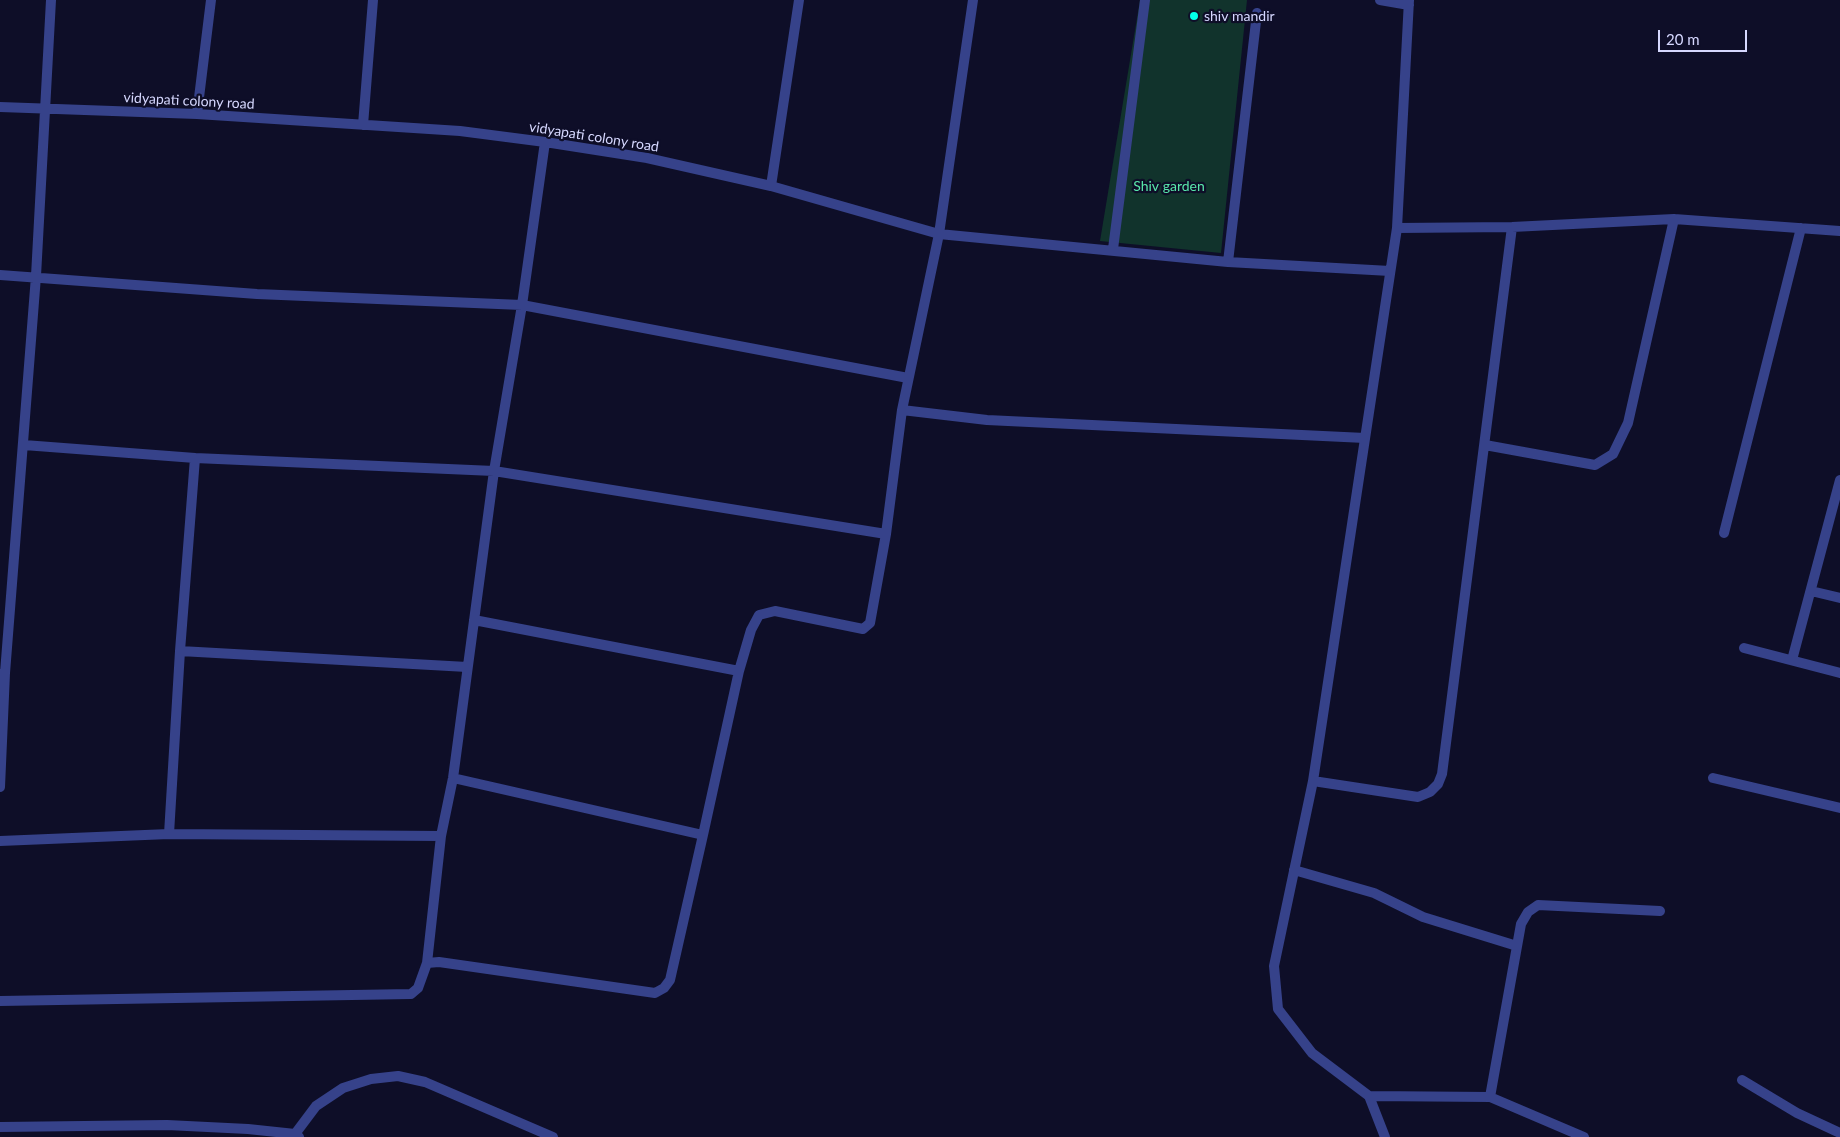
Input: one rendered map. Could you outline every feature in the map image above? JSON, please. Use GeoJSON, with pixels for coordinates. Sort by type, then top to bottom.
{"type":"FeatureCollection","features":[{"type":"Feature","properties":{"kind":"street"},"geometry":{"type":"LineString","coordinates":[[0,787],[3,674],[24,446],[36,276],[43,108],[50,0]]}},
{"type":"Feature","properties":{"kind":"street"},"geometry":{"type":"LineString","coordinates":[[198,114],[211,0]]}},
{"type":"Feature","properties":{"kind":"street"},"geometry":{"type":"LineString","coordinates":[[362,125],[373,0]]}},
{"type":"Feature","properties":{"kind":"street"},"geometry":{"type":"LineString","coordinates":[[771,186],[799,0]]}},
{"type":"Feature","properties":{"kind":"street"},"geometry":{"type":"LineString","coordinates":[[428,963],[439,962],[645,993],[660,991],[670,980],[739,671],[751,630],[759,616],[775,612],[863,629],[870,623],[886,534],[902,410],[939,234],[973,0]]}},
{"type":"Feature","properties":{"kind":"street"},"geometry":{"type":"LineString","coordinates":[[1113,250],[1145,0]]}},
{"type":"Feature","properties":{"kind":"street"},"geometry":{"type":"LineString","coordinates":[[1380,0],[1409,2],[1397,228],[1313,781],[1274,966],[1278,1009],[1312,1053],[1369,1096],[1385,1137]]}},
{"type":"Feature","properties":{"kind":"street"},"geometry":{"type":"LineString","coordinates":[[1228,262],[1256,13]]}},
{"type":"Feature","properties":{"kind":"street","name":"vidyapati colony road"},"geometry":{"type":"LineString","coordinates":[[0,107],[198,114],[460,131],[647,158],[771,186],[939,234],[1006,242],[1113,250],[1228,262],[1390,271]]}},
{"type":"Feature","properties":{"kind":"street"},"geometry":{"type":"LineString","coordinates":[[0,1001],[411,994],[418,988],[428,963],[441,836],[453,778],[494,471],[522,305],[545,142]]}},
{"type":"Feature","properties":{"kind":"street"},"geometry":{"type":"LineString","coordinates":[[1397,228],[1512,227],[1674,219],[1840,231]]}},
{"type":"Feature","properties":{"kind":"street"},"geometry":{"type":"LineString","coordinates":[[1485,445],[1595,465],[1613,454],[1628,423],[1674,219]]}},
{"type":"Feature","properties":{"kind":"street"},"geometry":{"type":"LineString","coordinates":[[1313,781],[1418,797],[1430,792],[1438,784],[1443,764],[1512,227]]}},
{"type":"Feature","properties":{"kind":"street"},"geometry":{"type":"LineString","coordinates":[[1724,533],[1800,228]]}},
{"type":"Feature","properties":{"kind":"street"},"geometry":{"type":"LineString","coordinates":[[0,275],[36,276],[257,294],[522,305],[908,378]]}},
{"type":"Feature","properties":{"kind":"street"},"geometry":{"type":"LineString","coordinates":[[902,410],[987,420],[1365,438]]}},
{"type":"Feature","properties":{"kind":"street"},"geometry":{"type":"LineString","coordinates":[[24,446],[195,458],[494,471],[886,534]]}},
{"type":"Feature","properties":{"kind":"street"},"geometry":{"type":"LineString","coordinates":[[169,834],[180,651],[195,458]]}},
{"type":"Feature","properties":{"kind":"street"},"geometry":{"type":"LineString","coordinates":[[1792,660],[1840,480]]}},
{"type":"Feature","properties":{"kind":"street"},"geometry":{"type":"LineString","coordinates":[[1810,591],[1840,598]]}},
{"type":"Feature","properties":{"kind":"street"},"geometry":{"type":"LineString","coordinates":[[474,620],[739,671]]}},
{"type":"Feature","properties":{"kind":"street"},"geometry":{"type":"LineString","coordinates":[[1744,648],[1840,673]]}},
{"type":"Feature","properties":{"kind":"street"},"geometry":{"type":"LineString","coordinates":[[180,651],[467,667]]}},
{"type":"Feature","properties":{"kind":"street"},"geometry":{"type":"LineString","coordinates":[[453,778],[703,835]]}},
{"type":"Feature","properties":{"kind":"street"},"geometry":{"type":"LineString","coordinates":[[1713,778],[1840,808]]}},
{"type":"Feature","properties":{"kind":"street"},"geometry":{"type":"LineString","coordinates":[[0,841],[169,834],[441,836]]}},
{"type":"Feature","properties":{"kind":"street"},"geometry":{"type":"LineString","coordinates":[[1294,870],[1374,893],[1423,917],[1517,946]]}},
{"type":"Feature","properties":{"kind":"street"},"geometry":{"type":"LineString","coordinates":[[1490,1097],[1521,924],[1528,912],[1538,905],[1660,912]]}},
{"type":"Feature","properties":{"kind":"street"},"geometry":{"type":"LineString","coordinates":[[0,1127],[168,1125],[248,1129],[297,1136],[316,1106],[343,1088],[370,1079],[398,1076],[425,1082],[553,1137]]}},
{"type":"Feature","properties":{"kind":"street"},"geometry":{"type":"LineString","coordinates":[[1742,1080],[1797,1113],[1840,1133]]}},
{"type":"Feature","properties":{"kind":"street"},"geometry":{"type":"LineString","coordinates":[[1369,1096],[1490,1097],[1584,1137]]}},
{"type":"Feature","properties":{"kind":"green space","name":"Shiv garden"},"geometry":{"type":"Polygon","coordinates":[[[1140,0],[1247,0],[1221,253],[1100,241],[1140,0]]]}},
{"type":"Feature","properties":{"kind":"place","name":"shiv mandir"},"geometry":{"type":"Point","coordinates":[1194,16]}}]}
